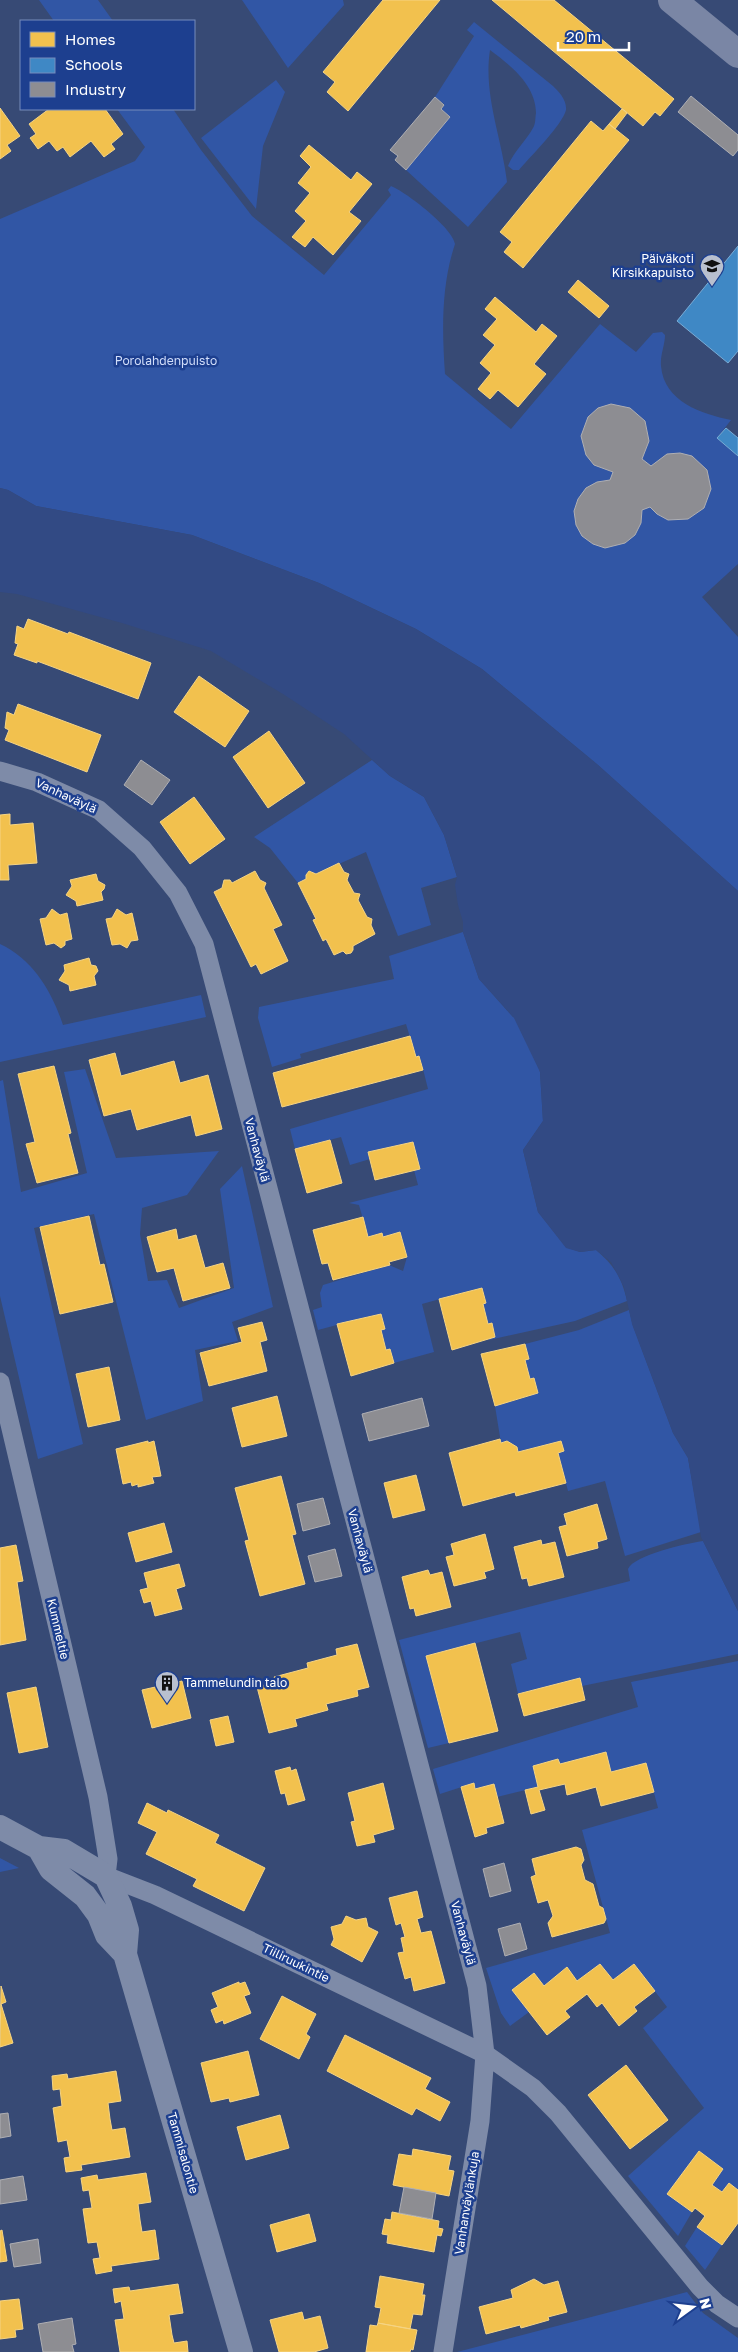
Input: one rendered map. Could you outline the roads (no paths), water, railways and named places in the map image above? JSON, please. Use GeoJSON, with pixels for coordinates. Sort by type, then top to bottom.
{"type":"FeatureCollection","features":[{"type":"Feature","properties":{"kind":"main road"},"geometry":{"type":"LineString","coordinates":[[672,0],[738,54]]}},
{"type":"Feature","properties":{"kind":"street","name":"Vanhaväylä"},"geometry":{"type":"LineString","coordinates":[[0,771],[37,782],[99,810],[142,848],[178,893],[204,944],[477,1986],[485,2054]]}},
{"type":"Feature","properties":{"kind":"street","name":"Kummeltie"},"geometry":{"type":"LineString","coordinates":[[0,1382],[98,1796],[108,1859],[106,1876]]}},
{"type":"Feature","properties":{"kind":"street"},"geometry":{"type":"LineString","coordinates":[[0,1827],[39,1848],[64,1850],[106,1876],[85,1896]]}},
{"type":"Feature","properties":{"kind":"street","name":"Tammisalontie"},"geometry":{"type":"LineString","coordinates":[[39,1848],[51,1869],[85,1896],[99,1915],[107,1935],[125,1954]]}},
{"type":"Feature","properties":{"kind":"street","name":"Tiiliruukintie"},"geometry":{"type":"LineString","coordinates":[[106,1876],[155,1895],[485,2054]]}},
{"type":"Feature","properties":{"kind":"street","name":"Tammisalontie"},"geometry":{"type":"LineString","coordinates":[[106,1876],[120,1906],[128,1930],[125,1954],[241,2352]]}},
{"type":"Feature","properties":{"kind":"street"},"geometry":{"type":"LineString","coordinates":[[485,2054],[532,2088],[558,2113],[700,2287],[717,2304],[738,2318]]}},
{"type":"Feature","properties":{"kind":"street","name":"Vanhanväylänkuja"},"geometry":{"type":"LineString","coordinates":[[443,2352],[480,2121],[485,2054]]}},
{"type":"Feature","properties":{"kind":"place","name":"Päiväkoti Kirsikkapuisto"},"geometry":{"type":"Point","coordinates":[712,287]}},
{"type":"Feature","properties":{"kind":"place","name":"Tammelundin talo"},"geometry":{"type":"Point","coordinates":[167,1704]}},
{"type":"Feature","properties":{"kind":"park label","name":"Porolahdenpuisto"},"geometry":{"type":"Point","coordinates":[166,361]}}]}
